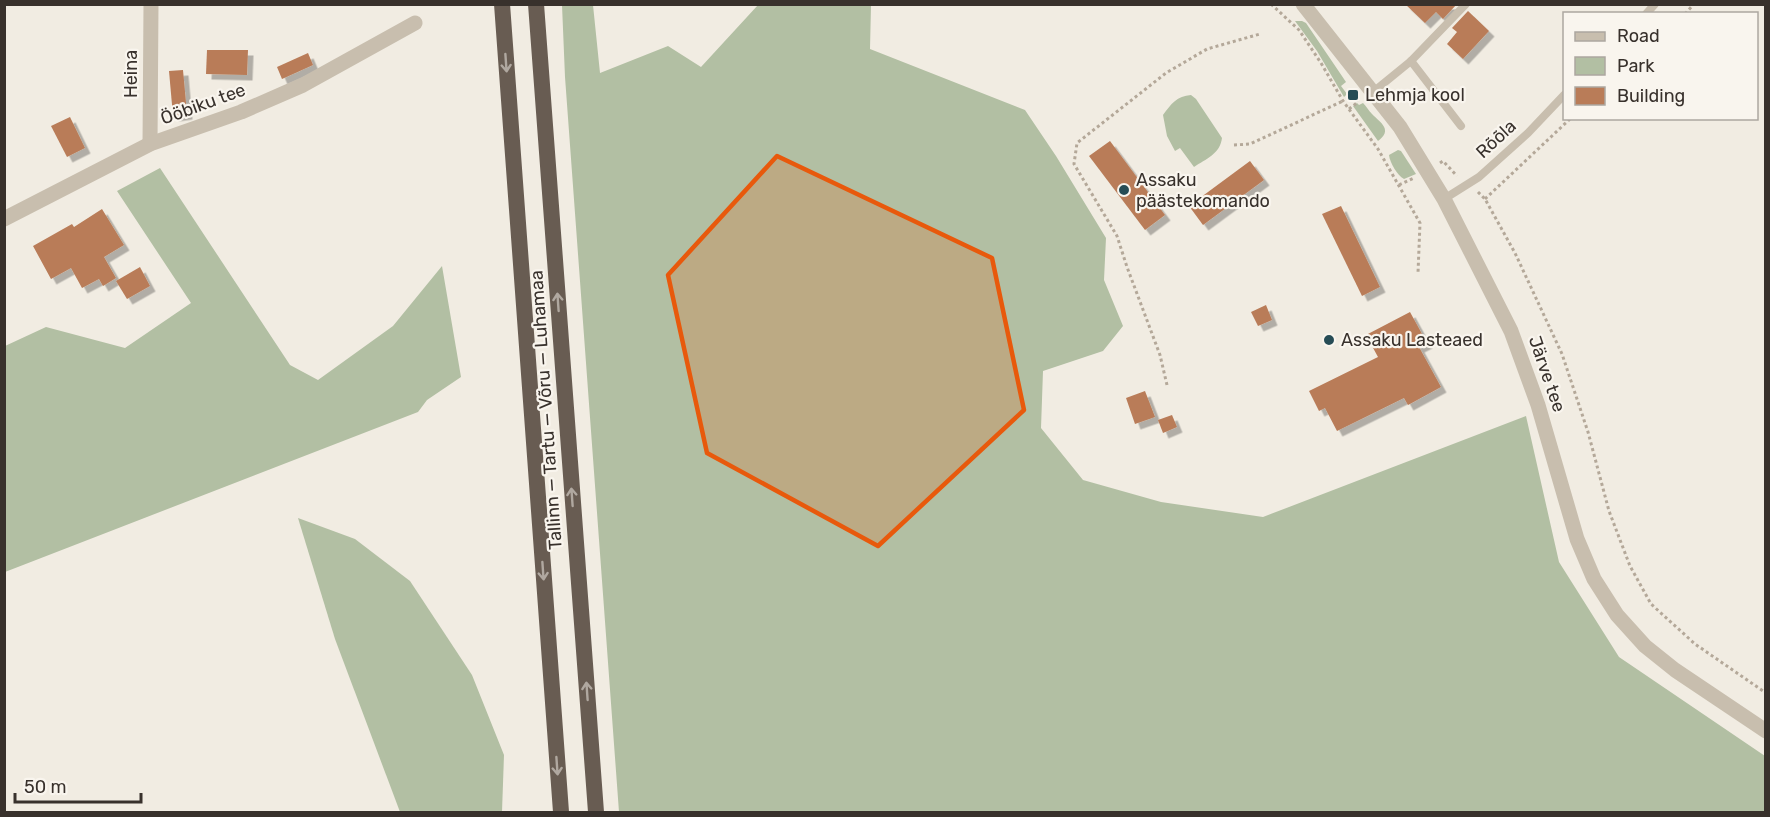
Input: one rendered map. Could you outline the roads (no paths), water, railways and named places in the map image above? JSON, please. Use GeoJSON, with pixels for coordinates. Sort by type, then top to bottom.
{"type":"FeatureCollection","features":[{"type":"Feature","properties":{"kind":"highway","name":"Tallinn — Tartu — Võru — Luhamaa"},"geometry":{"type":"LineString","coordinates":[[502,4],[561,813]]}},
{"type":"Feature","properties":{"kind":"highway","name":"Tallinn — Tartu — Võru — Luhamaa"},"geometry":{"type":"LineString","coordinates":[[536,4],[596,813]]}},
{"type":"Feature","properties":{"kind":"street","name":"Heina"},"geometry":{"type":"LineString","coordinates":[[150,144],[151,4]]}},
{"type":"Feature","properties":{"kind":"street","name":"Järve tee"},"geometry":{"type":"LineString","coordinates":[[1303,4],[1404,133],[1444,199],[1511,331],[1538,405],[1577,539],[1594,579],[1617,615],[1645,646],[1675,670],[1766,731]]}},
{"type":"Feature","properties":{"kind":"street","name":"Ööbiku tee"},"geometry":{"type":"LineString","coordinates":[[4,219],[150,144],[241,112],[303,85],[415,23]]}},
{"type":"Feature","properties":{"kind":"lane"},"geometry":{"type":"LineString","coordinates":[[1373,92],[1411,61],[1466,4]]}},
{"type":"Feature","properties":{"kind":"lane"},"geometry":{"type":"LineString","coordinates":[[1411,61],[1461,126]]}},
{"type":"Feature","properties":{"kind":"lane","name":"Rõõla"},"geometry":{"type":"LineString","coordinates":[[1444,199],[1479,177],[1528,133],[1563,96]]}},
{"type":"Feature","properties":{"kind":"place","name":"Lehmja kool"},"geometry":{"type":"Point","coordinates":[1353,95]}},
{"type":"Feature","properties":{"kind":"place","name":"Assaku päästekomando"},"geometry":{"type":"Point","coordinates":[1124,190]}},
{"type":"Feature","properties":{"kind":"place","name":"Assaku Lasteaed"},"geometry":{"type":"Point","coordinates":[1329,340]}}]}
